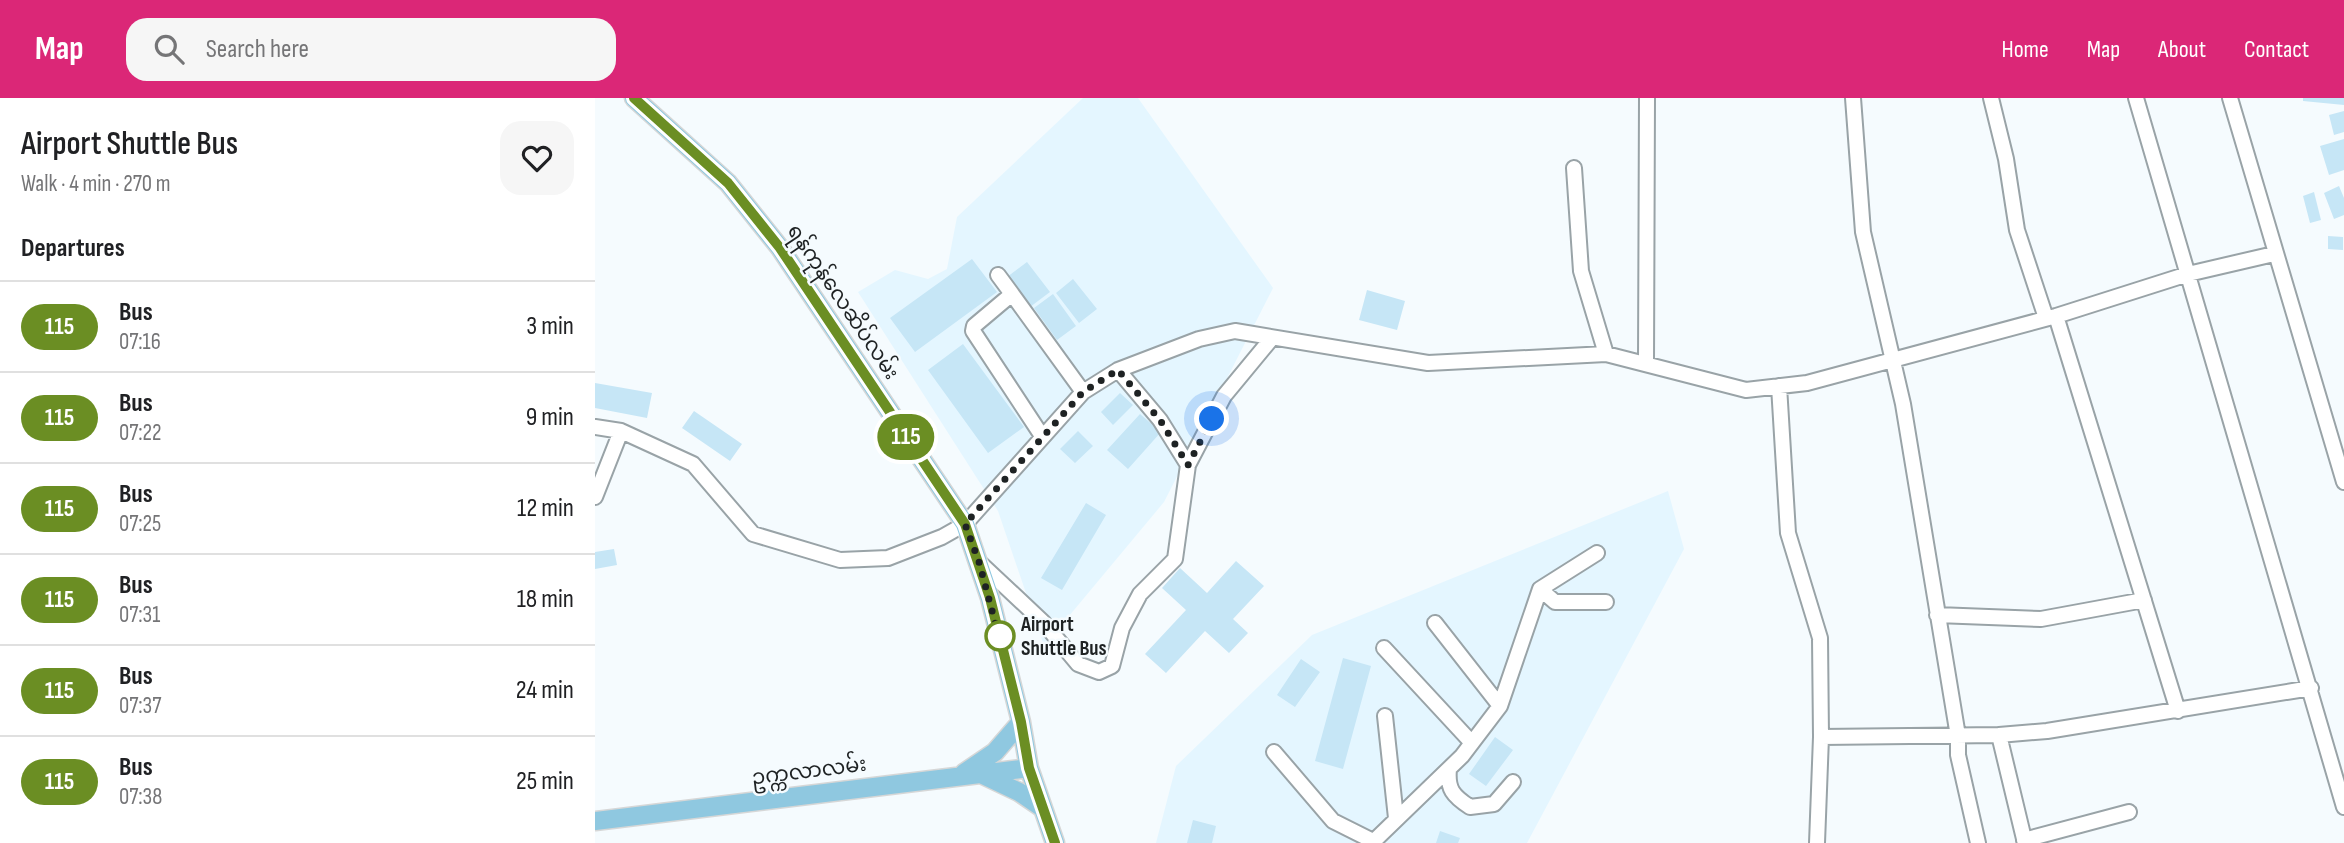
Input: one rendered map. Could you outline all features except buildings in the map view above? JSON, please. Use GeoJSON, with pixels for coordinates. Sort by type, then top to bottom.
{"type":"FeatureCollection","features":[{"type":"Feature","properties":{"kind":"main road","name":"ရန်ကုန်လေဆိပ်လမ်း"},"geometry":{"type":"LineString","coordinates":[[634,98],[728,183],[780,248],[965,524],[979,562],[1021,722],[1029,768],[1055,843]]}},
{"type":"Feature","properties":{"kind":"main road"},"geometry":{"type":"LineString","coordinates":[[960,775],[995,752],[1021,722]]}},
{"type":"Feature","properties":{"kind":"main road","name":"ဥက္ကလာလမ်း"},"geometry":{"type":"LineString","coordinates":[[595,821],[1029,768]]}},
{"type":"Feature","properties":{"kind":"main road"},"geometry":{"type":"LineString","coordinates":[[979,773],[1019,792],[1041,807]]}},
{"type":"Feature","properties":{"kind":"street"},"geometry":{"type":"LineString","coordinates":[[1646,364],[1647,98]]}},
{"type":"Feature","properties":{"kind":"street"},"geometry":{"type":"LineString","coordinates":[[1853,98],[1863,232],[1914,461],[1958,736],[1958,755],[1978,843]]}},
{"type":"Feature","properties":{"kind":"street"},"geometry":{"type":"LineString","coordinates":[[1991,98],[2006,159],[2017,230],[2051,317],[2178,711]]}},
{"type":"Feature","properties":{"kind":"street"},"geometry":{"type":"LineString","coordinates":[[2136,98],[2344,807]]}},
{"type":"Feature","properties":{"kind":"street"},"geometry":{"type":"LineString","coordinates":[[2230,98],[2274,254],[2343,476]]}},
{"type":"Feature","properties":{"kind":"street"},"geometry":{"type":"LineString","coordinates":[[1574,168],[1581,271],[1606,354]]}},
{"type":"Feature","properties":{"kind":"street"},"geometry":{"type":"LineString","coordinates":[[595,427],[621,431],[693,464],[753,534],[840,560],[888,558],[942,537],[965,524],[1083,392],[1118,370],[1199,339],[1234,331],[1428,363],[1606,354],[1746,390],[1807,383],[2051,317],[2188,274],[2274,254]]}},
{"type":"Feature","properties":{"kind":"street"},"geometry":{"type":"LineString","coordinates":[[998,275],[1083,392]]}},
{"type":"Feature","properties":{"kind":"street"},"geometry":{"type":"LineString","coordinates":[[1012,294],[974,326],[973,331],[1042,436]]}},
{"type":"Feature","properties":{"kind":"street"},"geometry":{"type":"LineString","coordinates":[[979,562],[1043,622],[1078,664],[1099,672],[1112,666],[1122,628],[1140,594],[1175,559],[1188,465],[1224,396],[1272,338]]}},
{"type":"Feature","properties":{"kind":"street"},"geometry":{"type":"LineString","coordinates":[[1118,370],[1160,420],[1188,465]]}},
{"type":"Feature","properties":{"kind":"street"},"geometry":{"type":"LineString","coordinates":[[1779,386],[1788,533],[1820,638],[1821,737],[1817,843]]}},
{"type":"Feature","properties":{"kind":"street"},"geometry":{"type":"LineString","coordinates":[[595,497],[621,431]]}},
{"type":"Feature","properties":{"kind":"street"},"geometry":{"type":"LineString","coordinates":[[1274,752],[1333,821],[1372,842],[1449,769],[1500,706],[1517,647],[1540,589],[1597,553]]}},
{"type":"Feature","properties":{"kind":"street"},"geometry":{"type":"LineString","coordinates":[[1540,589],[1555,602],[1605,602]]}},
{"type":"Feature","properties":{"kind":"street"},"geometry":{"type":"LineString","coordinates":[[1937,615],[2041,619],[2144,600]]}},
{"type":"Feature","properties":{"kind":"street"},"geometry":{"type":"LineString","coordinates":[[1435,623],[1500,706]]}},
{"type":"Feature","properties":{"kind":"street"},"geometry":{"type":"LineString","coordinates":[[1384,648],[1472,743]]}},
{"type":"Feature","properties":{"kind":"street"},"geometry":{"type":"LineString","coordinates":[[1821,737],[1999,735],[2178,711],[2311,688]]}},
{"type":"Feature","properties":{"kind":"street"},"geometry":{"type":"LineString","coordinates":[[1385,716],[1397,818]]}},
{"type":"Feature","properties":{"kind":"street"},"geometry":{"type":"LineString","coordinates":[[1999,735],[2025,841],[2129,812]]}},
{"type":"Feature","properties":{"kind":"street"},"geometry":{"type":"LineString","coordinates":[[1449,769],[1448,786],[1455,798],[1469,807],[1494,804],[1513,782]]}},
{"type":"Feature","properties":{"kind":"shaded area"},"geometry":{"type":"Polygon","coordinates":[[[1083,98],[1138,98],[1273,288],[1164,502],[1044,646],[998,511],[858,292],[895,270],[928,279],[947,269],[957,217],[1083,98]]]}},
{"type":"Feature","properties":{"kind":"shaded area"},"geometry":{"type":"Polygon","coordinates":[[[1668,491],[1684,549],[1527,843],[1156,843],[1176,766],[1312,635],[1668,491]]]}},
{"type":"Feature","properties":{"kind":"bus line","name":"115"},"geometry":{"type":"LineString","coordinates":[[634,98],[728,183],[780,248],[965,524],[990,598],[1021,722],[1029,768],[1055,843]]}},
{"type":"Feature","properties":{"kind":"place","name":"Airport Shuttle Bus"},"geometry":{"type":"Point","coordinates":[1000,636]}},
{"type":"Feature","properties":{"kind":"route"},"geometry":{"type":"LineString","coordinates":[[1000,636],[1002,648],[990,598],[965,524],[1083,392],[1118,370],[1160,420],[1188,465],[1212,419]]}}]}
